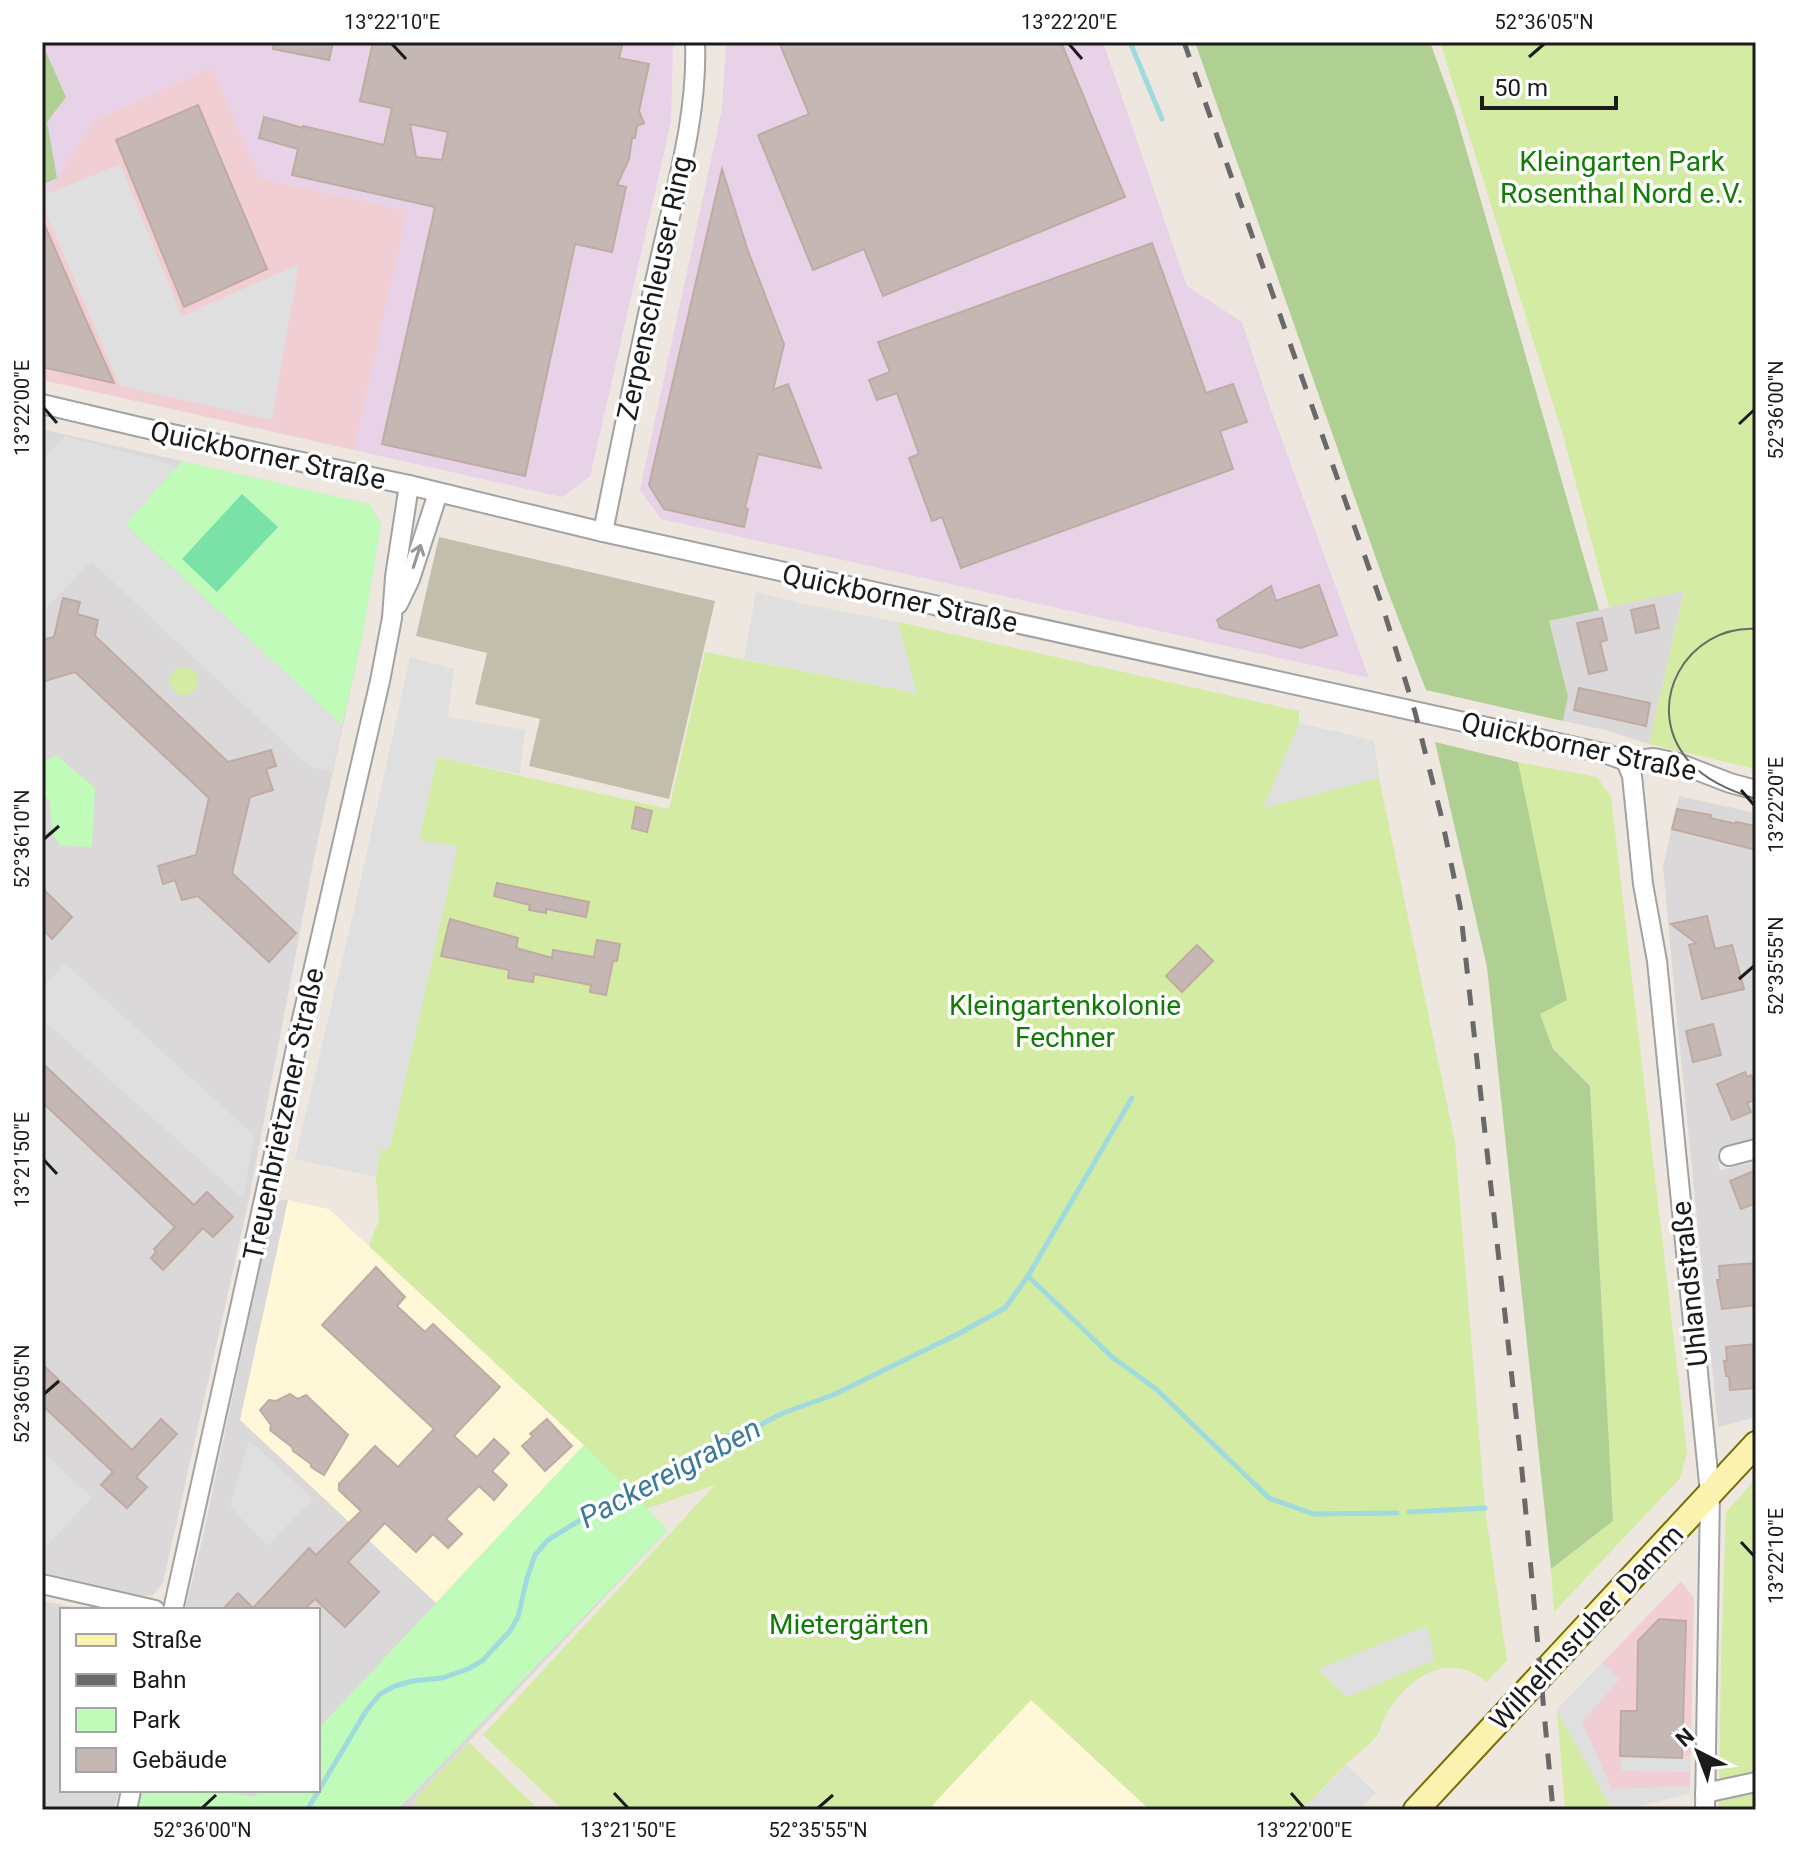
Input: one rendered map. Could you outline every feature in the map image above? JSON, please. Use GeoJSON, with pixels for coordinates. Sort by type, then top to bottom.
{"type":"FeatureCollection","features":[{"type":"Feature","properties":{"kind":"main road","name":"Wilhelmsruher Damm"},"geometry":{"type":"LineString","coordinates":[[1416,1810],[1756,1444]]}},
{"type":"Feature","properties":{"kind":"street","name":"Zerpenschleuser Ring"},"geometry":{"type":"LineString","coordinates":[[603,532],[692,113],[695,42]]}},
{"type":"Feature","properties":{"kind":"street","name":"Quickborner Straße"},"geometry":{"type":"LineString","coordinates":[[42,404],[409,485],[603,532],[1537,738],[1626,761],[1654,758],[1678,763],[1756,790]]}},
{"type":"Feature","properties":{"kind":"street","name":"Treuenbrietzener Straße"},"geometry":{"type":"LineString","coordinates":[[173,1608],[302,1019],[368,737],[392,618],[409,485]]}},
{"type":"Feature","properties":{"kind":"street","name":"Treuenbrietzener Straße"},"geometry":{"type":"LineString","coordinates":[[392,618],[410,579],[438,493]]}},
{"type":"Feature","properties":{"kind":"street","name":"Uhlandstraße"},"geometry":{"type":"LineString","coordinates":[[1626,761],[1632,776],[1644,896],[1657,961],[1710,1493],[1705,1802]]}},
{"type":"Feature","properties":{"kind":"street"},"geometry":{"type":"LineString","coordinates":[[1729,1156],[1756,1149]]}},
{"type":"Feature","properties":{"kind":"street"},"geometry":{"type":"LineString","coordinates":[[42,1584],[146,1608]]}},
{"type":"Feature","properties":{"kind":"street"},"geometry":{"type":"LineString","coordinates":[[1705,1802],[1756,1782]]}},
{"type":"Feature","properties":{"kind":"shaded area"},"geometry":{"type":"Polygon","coordinates":[[[42,42],[673,42],[671,122],[590,477],[562,497],[354,450],[407,211],[260,178],[212,67],[94,120],[50,189],[55,200],[42,206],[42,42]]]}},
{"type":"Feature","properties":{"kind":"shaded area"},"geometry":{"type":"Polygon","coordinates":[[[726,42],[1103,42],[1187,286],[1242,322],[1369,678],[661,519],[640,490],[722,109],[726,42]]]}},
{"type":"Feature","properties":{"kind":"shaded area"},"geometry":{"type":"Polygon","coordinates":[[[212,67],[260,178],[408,211],[354,450],[42,380],[42,206],[54,200],[50,189],[94,120],[212,67]]]}},
{"type":"Feature","properties":{"kind":"shaded area"},"geometry":{"type":"Polygon","coordinates":[[[120,164],[182,316],[299,264],[272,420],[120,386],[42,204],[42,196],[120,164]]]}},
{"type":"Feature","properties":{"kind":"shaded area"},"geometry":{"type":"Polygon","coordinates":[[[42,429],[369,504],[381,524],[362,638],[314,858],[249,1199],[163,1583],[153,1595],[143,1596],[42,1572],[42,429]]]}},
{"type":"Feature","properties":{"kind":"shaded area"},"geometry":{"type":"Polygon","coordinates":[[[65,436],[177,466],[125,525],[342,725],[332,771],[310,767],[91,561],[42,613],[42,461],[65,436]]]}},
{"type":"Feature","properties":{"kind":"shaded area"},"geometry":{"type":"Polygon","coordinates":[[[439,537],[715,601],[669,799],[529,766],[540,719],[475,704],[487,653],[416,636],[439,537]]]}},
{"type":"Feature","properties":{"kind":"shaded area"},"geometry":{"type":"Polygon","coordinates":[[[1684,590],[1649,744],[1563,721],[1568,696],[1549,621],[1684,590]]]}},
{"type":"Feature","properties":{"kind":"shaded area"},"geometry":{"type":"Polygon","coordinates":[[[756,592],[898,622],[917,693],[744,659],[756,592]]]}},
{"type":"Feature","properties":{"kind":"shaded area"},"geometry":{"type":"Polygon","coordinates":[[[410,657],[454,669],[448,717],[525,730],[520,774],[437,757],[419,840],[458,846],[392,1138],[389,1149],[380,1149],[376,1177],[295,1159],[410,657]]]}},
{"type":"Feature","properties":{"kind":"shaded area"},"geometry":{"type":"Polygon","coordinates":[[[1299,723],[1374,741],[1379,778],[1263,808],[1299,723]]]}},
{"type":"Feature","properties":{"kind":"shaded area"},"geometry":{"type":"Polygon","coordinates":[[[1679,796],[1756,813],[1756,1142],[1717,1152],[1720,1170],[1756,1162],[1756,1417],[1718,1427],[1663,867],[1679,796]]]}},
{"type":"Feature","properties":{"kind":"shaded area"},"geometry":{"type":"Polygon","coordinates":[[[65,963],[254,1135],[243,1199],[42,1019],[42,988],[65,963]]]}},
{"type":"Feature","properties":{"kind":"shaded area"},"geometry":{"type":"Polygon","coordinates":[[[288,1200],[329,1209],[584,1445],[668,1530],[413,1801],[422,1810],[135,1810],[140,1792],[320,1792],[320,1608],[185,1608],[274,1201],[288,1200]]]}},
{"type":"Feature","properties":{"kind":"shaded area"},"geometry":{"type":"Polygon","coordinates":[[[288,1200],[329,1209],[584,1445],[436,1603],[240,1420],[288,1200]]]}},
{"type":"Feature","properties":{"kind":"shaded area"},"geometry":{"type":"Polygon","coordinates":[[[249,1440],[313,1499],[267,1546],[230,1506],[249,1440]]]}},
{"type":"Feature","properties":{"kind":"shaded area"},"geometry":{"type":"Polygon","coordinates":[[[42,1451],[92,1498],[42,1551],[42,1451]]]}},
{"type":"Feature","properties":{"kind":"shaded area"},"geometry":{"type":"Polygon","coordinates":[[[1681,1581],[1694,1598],[1690,1793],[1612,1810],[1557,1710],[1681,1581]]]}},
{"type":"Feature","properties":{"kind":"shaded area"},"geometry":{"type":"Polygon","coordinates":[[[42,1601],[78,1608],[60,1608],[60,1792],[118,1792],[114,1810],[42,1810],[42,1601]]]}},
{"type":"Feature","properties":{"kind":"shaded area"},"geometry":{"type":"Polygon","coordinates":[[[1427,1626],[1435,1660],[1347,1697],[1317,1669],[1427,1626]]]}},
{"type":"Feature","properties":{"kind":"shaded area"},"geometry":{"type":"Polygon","coordinates":[[[1602,1663],[1620,1679],[1582,1722],[1612,1789],[1690,1786],[1690,1793],[1612,1810],[1557,1710],[1602,1663]]]}},
{"type":"Feature","properties":{"kind":"shaded area"},"geometry":{"type":"Polygon","coordinates":[[[1031,1699],[1150,1810],[928,1810],[1031,1699]]]}},
{"type":"Feature","properties":{"kind":"shaded area"},"geometry":{"type":"Polygon","coordinates":[[[1691,1755],[1690,1772],[1622,1771],[1620,1756],[1682,1758],[1691,1755]]]}},
{"type":"Feature","properties":{"kind":"shaded area"},"geometry":{"type":"Polygon","coordinates":[[[1346,1765],[1376,1793],[1359,1810],[1303,1810],[1346,1765]]]}},
{"type":"Feature","properties":{"kind":"green space"},"geometry":{"type":"Polygon","coordinates":[[[1195,42],[1430,42],[1455,111],[1599,610],[1549,621],[1568,696],[1563,721],[1426,690],[1385,584],[1195,42]]]}},
{"type":"Feature","properties":{"kind":"green space","name":"Kleingarten Park Rosenthal Nord e.V."},"geometry":{"type":"Polygon","coordinates":[[[1440,42],[1756,42],[1756,769],[1649,744],[1684,591],[1609,607],[1564,439],[1440,42]]]}},
{"type":"Feature","properties":{"kind":"green space"},"geometry":{"type":"Polygon","coordinates":[[[42,43],[66,97],[47,122],[57,178],[42,185],[42,43]]]}},
{"type":"Feature","properties":{"kind":"green space"},"geometry":{"type":"Polygon","coordinates":[[[182,461],[369,504],[381,524],[362,638],[342,725],[125,524],[182,461]]]}},
{"type":"Feature","properties":{"kind":"green space"},"geometry":{"type":"Polygon","coordinates":[[[242,494],[278,527],[217,592],[182,559],[242,494]]]}},
{"type":"Feature","properties":{"kind":"green space","name":"Kleingartenkolonie Fechner"},"geometry":{"type":"Polygon","coordinates":[[[898,622],[1299,711],[1299,723],[1374,741],[1379,778],[1455,1142],[1485,1508],[1507,1661],[1486,1682],[1472,1672],[1457,1668],[1429,1673],[1416,1681],[1394,1703],[1374,1739],[1303,1810],[1150,1810],[1031,1700],[928,1810],[563,1810],[483,1735],[715,1485],[646,1509],[584,1445],[369,1246],[379,1220],[376,1177],[380,1149],[389,1148],[392,1138],[457,846],[419,841],[437,757],[669,809],[705,652],[916,693],[898,622]]]}},
{"type":"Feature","properties":{"kind":"green space"},"geometry":{"type":"Polygon","coordinates":[[[184,667],[194,671],[198,681],[194,691],[184,695],[174,691],[170,681],[174,671],[184,667]]]}},
{"type":"Feature","properties":{"kind":"green space"},"geometry":{"type":"Polygon","coordinates":[[[1435,742],[1518,762],[1567,1000],[1540,1014],[1553,1049],[1590,1086],[1613,1521],[1551,1569],[1487,967],[1435,742]]]}},
{"type":"Feature","properties":{"kind":"green space"},"geometry":{"type":"Polygon","coordinates":[[[56,755],[95,788],[92,847],[60,845],[52,832],[50,802],[42,796],[42,762],[56,755]]]}},
{"type":"Feature","properties":{"kind":"green space"},"geometry":{"type":"Polygon","coordinates":[[[1518,762],[1597,777],[1611,797],[1687,1453],[1680,1478],[1554,1612],[1551,1569],[1613,1521],[1590,1086],[1553,1049],[1540,1014],[1518,762]]]}},
{"type":"Feature","properties":{"kind":"green space"},"geometry":{"type":"Polygon","coordinates":[[[584,1445],[668,1530],[397,1810],[135,1810],[140,1792],[228,1792],[254,1797],[260,1792],[320,1792],[320,1727],[584,1445]]]}},
{"type":"Feature","properties":{"kind":"green space"},"geometry":{"type":"Polygon","coordinates":[[[1756,1479],[1756,1810],[1719,1810],[1726,1512],[1756,1479]]]}},
{"type":"Feature","properties":{"kind":"green space"},"geometry":{"type":"Polygon","coordinates":[[[1557,1710],[1612,1810],[1565,1810],[1557,1710]]]}},
{"type":"Feature","properties":{"kind":"green space"},"geometry":{"type":"Polygon","coordinates":[[[469,1742],[539,1810],[422,1810],[413,1801],[469,1742]]]}},
{"type":"Feature","properties":{"kind":"building"},"geometry":{"type":"Polygon","coordinates":[[[274,42],[333,42],[329,60],[273,49],[274,42]]]}},
{"type":"Feature","properties":{"kind":"building"},"geometry":{"type":"Polygon","coordinates":[[[373,42],[623,42],[619,58],[649,64],[639,111],[644,123],[637,126],[629,159],[617,185],[626,187],[612,252],[575,244],[525,476],[382,444],[435,207],[292,175],[298,149],[259,138],[264,117],[384,145],[392,108],[360,101],[373,42]],[[410,124],[416,157],[442,160],[448,132],[410,124]]]}},
{"type":"Feature","properties":{"kind":"building"},"geometry":{"type":"Polygon","coordinates":[[[779,42],[1061,42],[1125,197],[883,296],[864,249],[813,270],[758,135],[809,114],[779,42]]]}},
{"type":"Feature","properties":{"kind":"building"},"geometry":{"type":"Polygon","coordinates":[[[198,105],[267,269],[184,307],[116,140],[198,105]]]}},
{"type":"Feature","properties":{"kind":"building"},"geometry":{"type":"Polygon","coordinates":[[[722,169],[748,251],[784,344],[773,390],[788,384],[821,468],[758,454],[745,508],[748,509],[744,527],[664,509],[649,485],[722,169]]]}},
{"type":"Feature","properties":{"kind":"building"},"geometry":{"type":"Polygon","coordinates":[[[42,219],[81,309],[114,383],[42,367],[42,219]]]}},
{"type":"Feature","properties":{"kind":"building"},"geometry":{"type":"Polygon","coordinates":[[[1152,243],[1206,393],[1233,384],[1247,422],[1220,431],[1233,469],[961,568],[942,517],[932,521],[929,513],[909,458],[919,454],[897,393],[877,400],[869,380],[890,372],[878,342],[1152,243]]]}},
{"type":"Feature","properties":{"kind":"building"},"geometry":{"type":"Polygon","coordinates":[[[1319,585],[1337,635],[1301,648],[1220,628],[1217,620],[1271,586],[1276,601],[1319,585]]]}},
{"type":"Feature","properties":{"kind":"building"},"geometry":{"type":"Polygon","coordinates":[[[63,598],[80,602],[77,614],[98,620],[95,636],[228,762],[271,750],[276,766],[266,769],[273,790],[250,797],[232,873],[296,933],[269,962],[198,896],[182,900],[175,880],[163,884],[158,866],[196,855],[209,798],[75,672],[42,682],[42,640],[54,637],[63,598]]]}},
{"type":"Feature","properties":{"kind":"building"},"geometry":{"type":"Polygon","coordinates":[[[1654,605],[1659,628],[1636,633],[1631,610],[1654,605]]]}},
{"type":"Feature","properties":{"kind":"building"},"geometry":{"type":"Polygon","coordinates":[[[1602,618],[1607,640],[1600,642],[1607,670],[1589,674],[1577,623],[1602,618]]]}},
{"type":"Feature","properties":{"kind":"building"},"geometry":{"type":"Polygon","coordinates":[[[1579,688],[1650,703],[1646,726],[1574,710],[1579,688]]]}},
{"type":"Feature","properties":{"kind":"building"},"geometry":{"type":"Polygon","coordinates":[[[636,807],[652,811],[647,832],[632,828],[636,807]]]}},
{"type":"Feature","properties":{"kind":"building"},"geometry":{"type":"Polygon","coordinates":[[[1677,809],[1756,826],[1756,850],[1672,829],[1677,809]]]}},
{"type":"Feature","properties":{"kind":"building"},"geometry":{"type":"Polygon","coordinates":[[[497,883],[589,902],[586,917],[546,909],[546,913],[529,910],[530,905],[494,896],[497,883]]]}},
{"type":"Feature","properties":{"kind":"building"},"geometry":{"type":"Polygon","coordinates":[[[42,888],[72,917],[52,939],[42,928],[42,888]]]}},
{"type":"Feature","properties":{"kind":"building"},"geometry":{"type":"Polygon","coordinates":[[[1707,916],[1715,949],[1732,945],[1744,989],[1702,999],[1689,945],[1696,943],[1671,924],[1707,916]]]}},
{"type":"Feature","properties":{"kind":"building"},"geometry":{"type":"Polygon","coordinates":[[[450,919],[518,938],[516,948],[552,958],[553,950],[594,957],[597,940],[620,944],[606,995],[590,992],[591,985],[534,974],[533,982],[508,978],[509,970],[441,956],[450,919]]]}},
{"type":"Feature","properties":{"kind":"building"},"geometry":{"type":"Polygon","coordinates":[[[1197,945],[1213,961],[1182,992],[1166,976],[1197,945]]]}},
{"type":"Feature","properties":{"kind":"building"},"geometry":{"type":"Polygon","coordinates":[[[1713,1024],[1721,1055],[1693,1062],[1686,1031],[1713,1024]]]}},
{"type":"Feature","properties":{"kind":"building"},"geometry":{"type":"Polygon","coordinates":[[[42,1063],[194,1205],[207,1192],[233,1217],[213,1237],[203,1228],[163,1270],[151,1258],[156,1252],[154,1249],[175,1227],[42,1102],[42,1063]]]}},
{"type":"Feature","properties":{"kind":"building"},"geometry":{"type":"Polygon","coordinates":[[[1745,1072],[1747,1077],[1751,1075],[1756,1087],[1756,1099],[1747,1103],[1751,1112],[1732,1120],[1717,1084],[1745,1072]]]}},
{"type":"Feature","properties":{"kind":"building"},"geometry":{"type":"Polygon","coordinates":[[[1756,1170],[1756,1203],[1741,1209],[1730,1181],[1756,1170]]]}},
{"type":"Feature","properties":{"kind":"building"},"geometry":{"type":"Polygon","coordinates":[[[1756,1263],[1756,1305],[1722,1309],[1717,1280],[1720,1280],[1719,1266],[1756,1263]]]}},
{"type":"Feature","properties":{"kind":"building"},"geometry":{"type":"Polygon","coordinates":[[[376,1267],[405,1297],[397,1306],[425,1332],[433,1324],[500,1387],[454,1436],[477,1457],[494,1439],[509,1453],[492,1471],[507,1485],[494,1500],[479,1486],[446,1519],[462,1534],[448,1548],[433,1534],[416,1552],[385,1523],[348,1562],[379,1592],[345,1627],[315,1599],[306,1608],[253,1608],[309,1548],[316,1555],[361,1511],[339,1490],[339,1484],[375,1446],[398,1467],[434,1429],[322,1325],[376,1267]]]}},
{"type":"Feature","properties":{"kind":"building"},"geometry":{"type":"Polygon","coordinates":[[[1756,1344],[1756,1388],[1730,1390],[1724,1361],[1727,1361],[1726,1347],[1756,1344]]]}},
{"type":"Feature","properties":{"kind":"building"},"geometry":{"type":"Polygon","coordinates":[[[42,1364],[132,1450],[161,1419],[177,1434],[136,1477],[147,1487],[127,1508],[101,1485],[113,1472],[42,1405],[42,1364]]]}},
{"type":"Feature","properties":{"kind":"building"},"geometry":{"type":"Polygon","coordinates":[[[290,1394],[298,1399],[306,1395],[348,1435],[324,1475],[270,1430],[271,1425],[260,1410],[269,1400],[276,1401],[290,1394]]]}},
{"type":"Feature","properties":{"kind":"building"},"geometry":{"type":"Polygon","coordinates":[[[547,1419],[572,1446],[545,1471],[522,1446],[547,1419]]]}},
{"type":"Feature","properties":{"kind":"building"},"geometry":{"type":"Polygon","coordinates":[[[238,1593],[253,1608],[224,1608],[238,1593]]]}},
{"type":"Feature","properties":{"kind":"building"},"geometry":{"type":"Polygon","coordinates":[[[1659,1619],[1686,1621],[1682,1758],[1620,1756],[1621,1711],[1637,1711],[1638,1641],[1659,1619]]]}},
{"type":"Feature","properties":{"kind":"waterway"},"geometry":{"type":"LineString","coordinates":[[1130,42],[1162,119]]}},
{"type":"Feature","properties":{"kind":"waterway","name":"Packereigraben"},"geometry":{"type":"LineString","coordinates":[[320,1788],[366,1711],[380,1694],[412,1681],[442,1678],[468,1669],[482,1661],[510,1631],[518,1617],[535,1555],[548,1540],[635,1493],[721,1438],[833,1395],[1005,1308],[1028,1276],[1132,1098]]}},
{"type":"Feature","properties":{"kind":"waterway"},"geometry":{"type":"LineString","coordinates":[[1028,1276],[1112,1357],[1156,1389],[1269,1498],[1313,1514],[1397,1513]]}},
{"type":"Feature","properties":{"kind":"waterway"},"geometry":{"type":"LineString","coordinates":[[1409,1512],[1485,1508]]}},
{"type":"Feature","properties":{"kind":"waterway","name":"Packereigraben"},"geometry":{"type":"LineString","coordinates":[[307,1810],[318,1792]]}},
{"type":"Feature","properties":{"kind":"tram line"},"geometry":{"type":"LineString","coordinates":[[1756,629],[1731,631],[1710,640],[1692,654],[1679,672],[1671,693],[1669,715],[1674,737],[1687,759],[1701,773],[1718,784],[1756,799]]}},
{"type":"Feature","properties":{"kind":"railway"},"geometry":{"type":"LineString","coordinates":[[1184,42],[1383,608],[1415,712],[1460,906],[1521,1460],[1553,1810]]}},
{"type":"Feature","properties":{"kind":"park label","name":"Mietergärten"},"geometry":{"type":"Point","coordinates":[849,1624]}}]}
